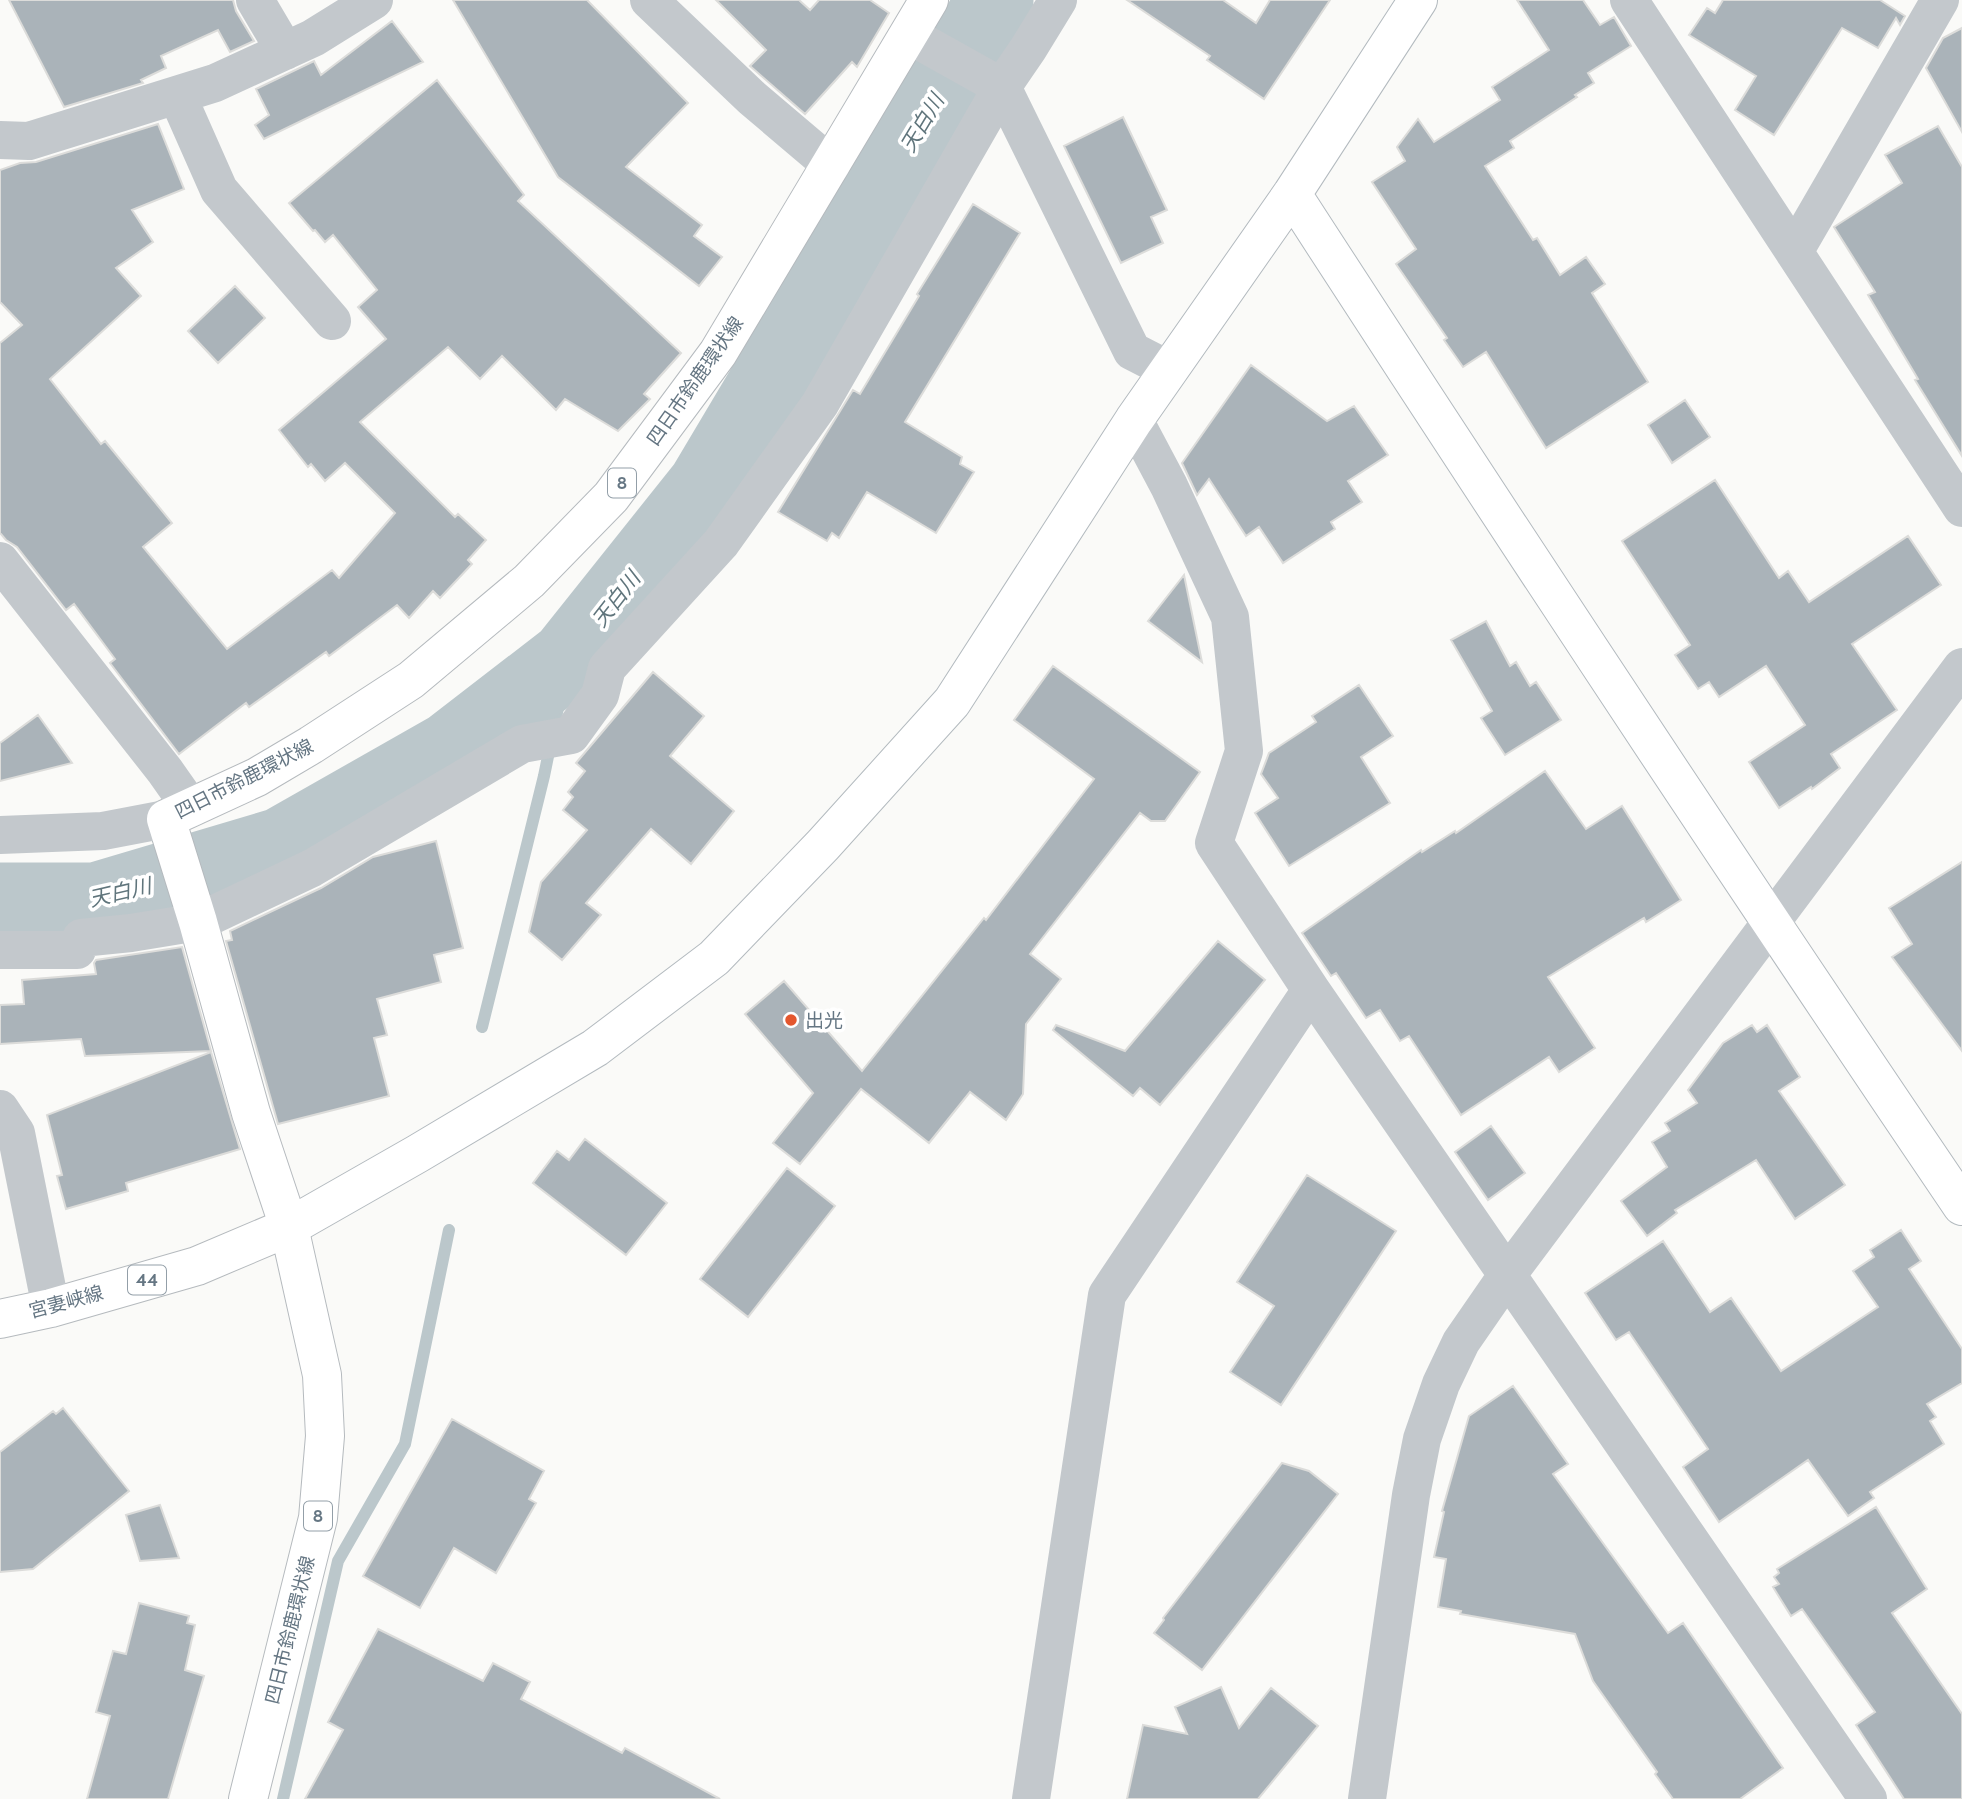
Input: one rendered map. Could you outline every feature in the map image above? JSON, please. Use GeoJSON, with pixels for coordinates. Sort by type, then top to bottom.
{"type":"FeatureCollection","features":[{"type":"Feature","properties":{"kind":"street"},"geometry":{"type":"LineString","coordinates":[[255,0],[285,51]]}},
{"type":"Feature","properties":{"kind":"street"},"geometry":{"type":"LineString","coordinates":[[0,140],[29,141],[215,83],[313,38],[374,0]]}},
{"type":"Feature","properties":{"kind":"street"},"geometry":{"type":"LineString","coordinates":[[649,0],[752,98],[831,165]]}},
{"type":"Feature","properties":{"kind":"street","name":"四日市鈴鹿環状線"},"geometry":{"type":"LineString","coordinates":[[248,1799],[318,1518],[325,1436],[322,1375],[289,1227],[251,1113],[196,916],[178,814],[257,777],[411,680],[529,581],[611,497],[718,354],[929,0]]}},
{"type":"Feature","properties":{"kind":"street"},"geometry":{"type":"LineString","coordinates":[[0,950],[77,950],[81,938],[131,933],[196,916],[312,868],[522,744],[571,735],[600,695],[607,668],[721,543],[820,404],[1002,87],[1058,0]]}},
{"type":"Feature","properties":{"kind":"street","name":"宮妻峡線"},"geometry":{"type":"LineString","coordinates":[[0,1318],[51,1308],[197,1266],[289,1227],[595,1048],[714,958],[823,845],[952,702],[1134,419],[1292,194],[1418,0]]}},
{"type":"Feature","properties":{"kind":"street"},"geometry":{"type":"LineString","coordinates":[[1629,0],[1962,508]]}},
{"type":"Feature","properties":{"kind":"street"},"geometry":{"type":"LineString","coordinates":[[1794,252],[1940,0]]}},
{"type":"Feature","properties":{"kind":"street"},"geometry":{"type":"LineString","coordinates":[[909,35],[1002,87],[1132,351],[1169,370]]}},
{"type":"Feature","properties":{"kind":"street"},"geometry":{"type":"LineString","coordinates":[[177,95],[219,190],[332,321]]}},
{"type":"Feature","properties":{"kind":"street"},"geometry":{"type":"LineString","coordinates":[[1292,194],[1771,924],[1962,1206]]}},
{"type":"Feature","properties":{"kind":"street"},"geometry":{"type":"LineString","coordinates":[[1134,419],[1169,486],[1230,617],[1244,751],[1214,843],[1311,990],[1868,1799]]}},
{"type":"Feature","properties":{"kind":"street"},"geometry":{"type":"LineString","coordinates":[[0,561],[165,771],[178,814],[103,831],[0,835]]}},
{"type":"Feature","properties":{"kind":"street"},"geometry":{"type":"LineString","coordinates":[[1367,1799],[1409,1509],[1422,1438],[1441,1384],[1461,1342],[1508,1274],[1962,667]]}},
{"type":"Feature","properties":{"kind":"street"},"geometry":{"type":"LineString","coordinates":[[1031,1799],[1107,1295],[1311,990]]}},
{"type":"Feature","properties":{"kind":"street"},"geometry":{"type":"LineString","coordinates":[[0,1109],[16,1133],[51,1308]]}},
{"type":"Feature","properties":{"kind":"building"},"geometry":{"type":"Polygon","coordinates":[[[9,0],[233,0],[236,11],[254,41],[230,52],[218,30],[161,56],[166,68],[141,80],[143,83],[64,107],[9,0]]]}},
{"type":"Feature","properties":{"kind":"building"},"geometry":{"type":"Polygon","coordinates":[[[453,0],[587,0],[688,103],[626,167],[702,225],[694,236],[722,257],[699,286],[558,177],[453,0]]]}},
{"type":"Feature","properties":{"kind":"building"},"geometry":{"type":"Polygon","coordinates":[[[716,0],[799,0],[810,10],[819,0],[870,0],[889,13],[857,67],[852,62],[805,114],[750,66],[766,50],[716,0]]]}},
{"type":"Feature","properties":{"kind":"building"},"geometry":{"type":"Polygon","coordinates":[[[1127,0],[1223,0],[1256,23],[1270,0],[1330,0],[1264,99],[1207,60],[1210,56],[1127,0]]]}},
{"type":"Feature","properties":{"kind":"building"},"geometry":{"type":"Polygon","coordinates":[[[1517,0],[1583,0],[1600,25],[1614,17],[1631,46],[1588,73],[1594,83],[1510,141],[1514,148],[1485,166],[1533,240],[1537,238],[1560,275],[1586,257],[1605,284],[1592,293],[1648,382],[1546,448],[1486,352],[1463,367],[1444,340],[1447,338],[1396,264],[1416,249],[1372,182],[1405,161],[1397,147],[1418,119],[1434,142],[1500,100],[1492,87],[1549,50],[1517,0]]]}},
{"type":"Feature","properties":{"kind":"building"},"geometry":{"type":"Polygon","coordinates":[[[1723,0],[1880,0],[1905,16],[1900,25],[1896,18],[1878,48],[1842,28],[1774,135],[1735,110],[1756,76],[1689,35],[1707,8],[1715,13],[1723,0]]]}},
{"type":"Feature","properties":{"kind":"building"},"geometry":{"type":"Polygon","coordinates":[[[392,21],[423,62],[264,139],[255,125],[269,115],[256,89],[314,61],[321,75],[392,21]]]}},
{"type":"Feature","properties":{"kind":"building"},"geometry":{"type":"Polygon","coordinates":[[[1962,28],[1962,132],[1926,68],[1943,38],[1962,28]]]}},
{"type":"Feature","properties":{"kind":"building"},"geometry":{"type":"Polygon","coordinates":[[[437,80],[524,195],[518,201],[681,353],[644,394],[650,399],[618,431],[565,399],[556,410],[502,356],[480,379],[448,347],[360,422],[455,517],[458,514],[486,540],[468,560],[472,564],[440,598],[433,591],[409,618],[397,605],[329,656],[326,652],[249,707],[246,703],[179,754],[110,663],[115,659],[74,604],[66,610],[17,547],[0,533],[0,343],[22,325],[0,302],[0,170],[20,163],[36,162],[158,124],[184,189],[132,210],[153,242],[116,268],[141,296],[50,379],[101,444],[105,441],[172,523],[143,547],[227,649],[332,570],[339,578],[395,513],[345,463],[325,481],[311,464],[308,467],[279,430],[386,339],[358,307],[377,290],[333,235],[325,242],[289,203],[437,80]]]}},
{"type":"Feature","properties":{"kind":"building"},"geometry":{"type":"Polygon","coordinates":[[[1123,117],[1167,210],[1151,217],[1163,243],[1121,263],[1064,146],[1123,117]]]}},
{"type":"Feature","properties":{"kind":"building"},"geometry":{"type":"Polygon","coordinates":[[[1938,126],[1962,167],[1962,456],[1915,380],[1918,379],[1868,295],[1875,292],[1834,227],[1902,183],[1885,155],[1938,126]]]}},
{"type":"Feature","properties":{"kind":"building"},"geometry":{"type":"Polygon","coordinates":[[[973,204],[1020,233],[905,422],[962,457],[960,464],[974,472],[936,533],[867,492],[839,538],[832,533],[827,541],[778,512],[853,390],[860,394],[919,296],[917,294],[973,204]]]}},
{"type":"Feature","properties":{"kind":"building"},"geometry":{"type":"Polygon","coordinates":[[[235,286],[265,318],[218,363],[188,331],[235,286]]]}},
{"type":"Feature","properties":{"kind":"building"},"geometry":{"type":"Polygon","coordinates":[[[1251,365],[1327,421],[1354,406],[1388,455],[1348,481],[1362,502],[1331,522],[1335,529],[1283,563],[1259,527],[1246,536],[1209,479],[1197,495],[1182,463],[1251,365]]]}},
{"type":"Feature","properties":{"kind":"building"},"geometry":{"type":"Polygon","coordinates":[[[1685,400],[1710,437],[1672,463],[1648,425],[1685,400]]]}},
{"type":"Feature","properties":{"kind":"building"},"geometry":{"type":"Polygon","coordinates":[[[1715,480],[1779,578],[1788,571],[1809,602],[1908,536],[1941,585],[1852,644],[1897,710],[1831,754],[1840,768],[1812,789],[1811,787],[1779,808],[1749,762],[1805,725],[1766,666],[1719,697],[1709,682],[1698,689],[1675,655],[1690,645],[1622,541],[1715,480]]]}},
{"type":"Feature","properties":{"kind":"building"},"geometry":{"type":"Polygon","coordinates":[[[1184,575],[1202,662],[1148,621],[1184,575]]]}},
{"type":"Feature","properties":{"kind":"building"},"geometry":{"type":"Polygon","coordinates":[[[1486,621],[1510,666],[1516,662],[1530,686],[1536,682],[1561,720],[1505,755],[1481,718],[1492,711],[1451,640],[1486,621]]]}},
{"type":"Feature","properties":{"kind":"building"},"geometry":{"type":"Polygon","coordinates":[[[1053,666],[1200,772],[1165,821],[1151,821],[1140,813],[1030,954],[1061,979],[1026,1024],[1023,1094],[1006,1120],[970,1092],[929,1143],[861,1089],[800,1164],[773,1143],[813,1093],[745,1014],[784,981],[862,1071],[984,918],[986,920],[1094,779],[1014,720],[1053,666]]]}},
{"type":"Feature","properties":{"kind":"building"},"geometry":{"type":"Polygon","coordinates":[[[653,672],[704,716],[670,756],[734,811],[691,864],[651,829],[586,903],[601,915],[562,960],[529,932],[541,882],[587,830],[563,810],[573,797],[568,792],[585,771],[576,763],[653,672]]]}},
{"type":"Feature","properties":{"kind":"building"},"geometry":{"type":"Polygon","coordinates":[[[1359,685],[1393,736],[1361,757],[1390,803],[1289,866],[1255,813],[1278,798],[1261,774],[1269,753],[1316,722],[1312,716],[1359,685]]]}},
{"type":"Feature","properties":{"kind":"building"},"geometry":{"type":"Polygon","coordinates":[[[38,715],[72,763],[0,781],[0,743],[38,715]]]}},
{"type":"Feature","properties":{"kind":"building"},"geometry":{"type":"Polygon","coordinates":[[[1545,771],[1586,829],[1622,806],[1681,900],[1646,922],[1644,918],[1548,977],[1595,1048],[1559,1072],[1549,1057],[1461,1115],[1409,1036],[1400,1041],[1380,1010],[1366,1018],[1336,973],[1331,976],[1302,933],[1421,850],[1422,852],[1455,831],[1456,833],[1545,771]]]}},
{"type":"Feature","properties":{"kind":"building"},"geometry":{"type":"Polygon","coordinates":[[[436,841],[463,948],[434,955],[441,982],[377,999],[387,1035],[374,1038],[389,1096],[278,1124],[226,941],[232,940],[230,931],[321,888],[373,857],[436,841]]]}},
{"type":"Feature","properties":{"kind":"building"},"geometry":{"type":"Polygon","coordinates":[[[1962,862],[1962,1051],[1892,957],[1912,944],[1889,908],[1962,862]]]}},
{"type":"Feature","properties":{"kind":"building"},"geometry":{"type":"Polygon","coordinates":[[[1218,941],[1265,980],[1160,1105],[1140,1088],[1133,1096],[1053,1030],[1056,1025],[1125,1051],[1218,941]]]}},
{"type":"Feature","properties":{"kind":"building"},"geometry":{"type":"Polygon","coordinates":[[[182,947],[211,1051],[85,1056],[81,1039],[0,1044],[0,1005],[24,1004],[22,980],[96,974],[96,960],[182,947]]]}},
{"type":"Feature","properties":{"kind":"building"},"geometry":{"type":"Polygon","coordinates":[[[1752,1025],[1757,1032],[1767,1025],[1800,1077],[1779,1091],[1845,1185],[1795,1219],[1756,1160],[1675,1210],[1677,1213],[1647,1236],[1621,1201],[1667,1167],[1652,1142],[1670,1131],[1665,1123],[1697,1103],[1688,1090],[1723,1043],[1752,1025]]]}},
{"type":"Feature","properties":{"kind":"building"},"geometry":{"type":"Polygon","coordinates":[[[211,1052],[240,1149],[126,1183],[128,1191],[66,1209],[57,1176],[62,1175],[47,1115],[211,1052]]]}},
{"type":"Feature","properties":{"kind":"building"},"geometry":{"type":"Polygon","coordinates":[[[1491,1126],[1525,1173],[1488,1200],[1455,1152],[1491,1126]]]}},
{"type":"Feature","properties":{"kind":"building"},"geometry":{"type":"Polygon","coordinates":[[[585,1139],[667,1203],[626,1255],[533,1183],[557,1151],[569,1160],[585,1139]]]}},
{"type":"Feature","properties":{"kind":"building"},"geometry":{"type":"Polygon","coordinates":[[[787,1168],[835,1206],[748,1317],[700,1279],[787,1168]]]}},
{"type":"Feature","properties":{"kind":"building"},"geometry":{"type":"Polygon","coordinates":[[[1307,1175],[1396,1231],[1281,1405],[1230,1372],[1274,1306],[1237,1282],[1307,1175]]]}},
{"type":"Feature","properties":{"kind":"building"},"geometry":{"type":"Polygon","coordinates":[[[1901,1230],[1921,1261],[1909,1269],[1962,1349],[1962,1383],[1927,1404],[1936,1417],[1930,1421],[1944,1444],[1870,1492],[1874,1498],[1848,1516],[1808,1460],[1719,1522],[1683,1467],[1708,1449],[1629,1332],[1616,1340],[1585,1293],[1663,1241],[1710,1312],[1731,1298],[1781,1371],[1878,1307],[1853,1271],[1874,1257],[1870,1250],[1901,1230]]]}},
{"type":"Feature","properties":{"kind":"building"},"geometry":{"type":"Polygon","coordinates":[[[1513,1386],[1568,1464],[1553,1474],[1668,1633],[1683,1623],[1783,1768],[1740,1799],[1673,1799],[1593,1681],[1575,1634],[1460,1614],[1461,1611],[1438,1607],[1446,1559],[1434,1557],[1444,1512],[1442,1511],[1469,1416],[1513,1386]]]}},
{"type":"Feature","properties":{"kind":"building"},"geometry":{"type":"Polygon","coordinates":[[[63,1408],[129,1491],[33,1569],[0,1572],[0,1452],[53,1411],[56,1414],[63,1408]]]}},
{"type":"Feature","properties":{"kind":"building"},"geometry":{"type":"Polygon","coordinates":[[[452,1419],[544,1471],[529,1499],[536,1503],[496,1573],[454,1548],[420,1608],[363,1576],[452,1419]]]}},
{"type":"Feature","properties":{"kind":"building"},"geometry":{"type":"Polygon","coordinates":[[[1282,1463],[1309,1471],[1338,1494],[1202,1670],[1154,1633],[1282,1463]]]}},
{"type":"Feature","properties":{"kind":"building"},"geometry":{"type":"Polygon","coordinates":[[[160,1505],[179,1558],[140,1561],[126,1515],[160,1505]]]}},
{"type":"Feature","properties":{"kind":"building"},"geometry":{"type":"Polygon","coordinates":[[[1876,1507],[1927,1589],[1892,1613],[1962,1714],[1962,1799],[1904,1799],[1856,1725],[1875,1712],[1802,1609],[1791,1616],[1773,1587],[1779,1584],[1774,1577],[1779,1573],[1777,1569],[1876,1507]]]}},
{"type":"Feature","properties":{"kind":"building"},"geometry":{"type":"Polygon","coordinates":[[[139,1603],[189,1616],[187,1623],[195,1625],[185,1670],[204,1676],[168,1799],[87,1799],[110,1716],[96,1712],[113,1651],[126,1654],[139,1603]]]}},
{"type":"Feature","properties":{"kind":"building"},"geometry":{"type":"Polygon","coordinates":[[[378,1629],[483,1681],[493,1663],[530,1682],[521,1699],[622,1753],[625,1748],[720,1799],[305,1799],[343,1730],[328,1722],[378,1629]]]}},
{"type":"Feature","properties":{"kind":"building"},"geometry":{"type":"Polygon","coordinates":[[[1221,1687],[1239,1728],[1271,1688],[1318,1726],[1258,1799],[1127,1799],[1143,1725],[1187,1734],[1175,1707],[1221,1687]]]}},
{"type":"Feature","properties":{"kind":"waterway","name":"天白川"},"geometry":{"type":"LineString","coordinates":[[0,901],[96,901],[281,846],[450,750],[568,659],[706,486],[995,0]]}},
{"type":"Feature","properties":{"kind":"waterway"},"geometry":{"type":"LineString","coordinates":[[482,1027],[544,776],[568,659]]}},
{"type":"Feature","properties":{"kind":"waterway"},"geometry":{"type":"LineString","coordinates":[[283,1799],[338,1561],[405,1444],[449,1230]]}},
{"type":"Feature","properties":{"kind":"place","name":"出光"},"geometry":{"type":"Point","coordinates":[791,1020]}}]}
